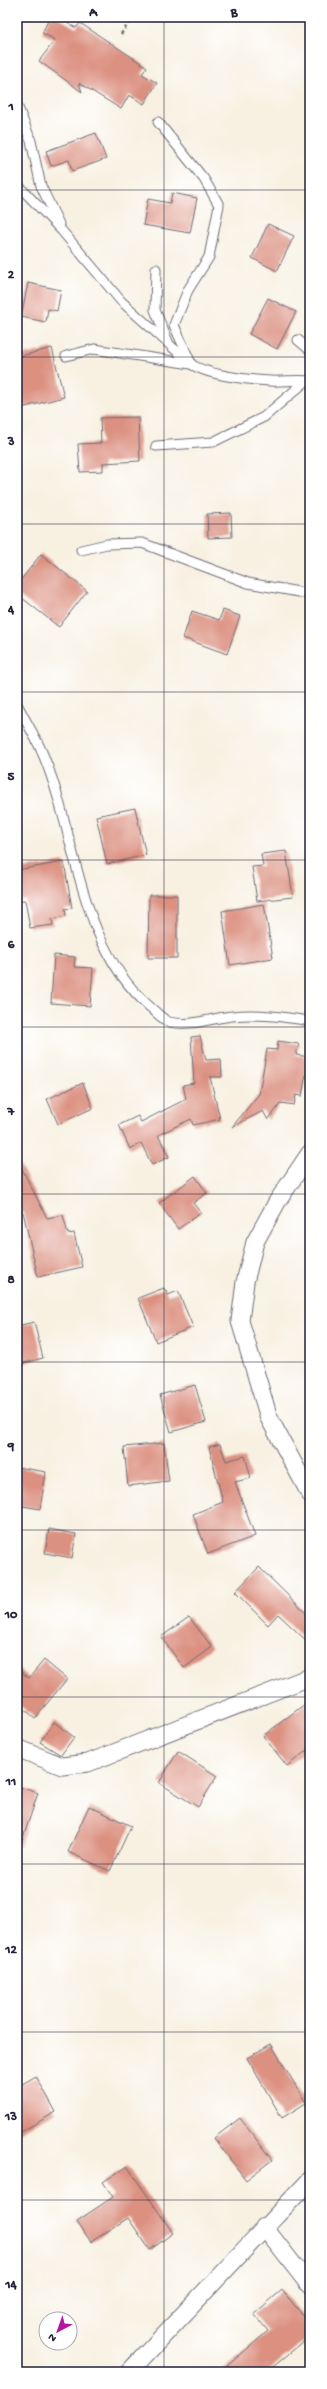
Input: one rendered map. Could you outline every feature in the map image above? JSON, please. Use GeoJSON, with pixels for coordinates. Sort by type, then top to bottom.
{"type":"FeatureCollection","features":[{"type":"Feature","properties":{"kind":"street"},"geometry":{"type":"LineString","coordinates":[[310,1153],[281,1196],[255,1242],[244,1282],[240,1321],[269,1418],[310,1494]]}},
{"type":"Feature","properties":{"kind":"street"},"geometry":{"type":"LineString","coordinates":[[17,1748],[62,1766],[88,1763],[310,1677]]}},
{"type":"Feature","properties":{"kind":"street"},"geometry":{"type":"LineString","coordinates":[[129,2372],[264,2226],[310,2180]]}},
{"type":"Feature","properties":{"kind":"street"},"geometry":{"type":"LineString","coordinates":[[264,2226],[310,2286]]}},
{"type":"Feature","properties":{"kind":"lane"},"geometry":{"type":"LineString","coordinates":[[17,105],[31,141],[41,186],[62,231]]}},
{"type":"Feature","properties":{"kind":"lane"},"geometry":{"type":"LineString","coordinates":[[158,122],[204,179],[219,205],[209,256],[188,290],[174,325],[191,364]]}},
{"type":"Feature","properties":{"kind":"lane"},"geometry":{"type":"LineString","coordinates":[[17,184],[62,231],[121,301],[191,364]]}},
{"type":"Feature","properties":{"kind":"lane"},"geometry":{"type":"LineString","coordinates":[[156,269],[155,310],[169,343],[191,364]]}},
{"type":"Feature","properties":{"kind":"lane"},"geometry":{"type":"LineString","coordinates":[[298,340],[310,350]]}},
{"type":"Feature","properties":{"kind":"lane"},"geometry":{"type":"LineString","coordinates":[[66,356],[94,349],[191,364],[220,374],[270,382],[308,381]]}},
{"type":"Feature","properties":{"kind":"lane"},"geometry":{"type":"LineString","coordinates":[[156,446],[213,442],[264,416],[308,381]]}},
{"type":"Feature","properties":{"kind":"lane"},"geometry":{"type":"LineString","coordinates":[[81,550],[107,544],[142,543],[248,583],[310,594]]}},
{"type":"Feature","properties":{"kind":"lane"},"geometry":{"type":"LineString","coordinates":[[17,704],[42,752],[70,838],[92,919],[110,957],[138,996],[167,1022],[184,1024],[233,1016],[288,1017],[310,1021]]}},
{"type":"Feature","properties":{"kind":"path"},"geometry":{"type":"LineString","coordinates":[[121,34],[133,17]]}},
{"type":"Feature","properties":{"kind":"building"},"geometry":{"type":"Polygon","coordinates":[[[50,17],[57,17],[76,28],[80,23],[147,67],[142,74],[157,83],[144,104],[129,95],[121,109],[79,83],[82,92],[39,61],[55,40],[42,33],[50,17]]]}},
{"type":"Feature","properties":{"kind":"building"},"geometry":{"type":"Polygon","coordinates":[[[96,133],[106,159],[72,171],[69,160],[51,166],[46,151],[96,133]]]}},
{"type":"Feature","properties":{"kind":"building"},"geometry":{"type":"Polygon","coordinates":[[[172,193],[197,198],[190,233],[143,225],[148,199],[170,203],[172,193]]]}},
{"type":"Feature","properties":{"kind":"building"},"geometry":{"type":"Polygon","coordinates":[[[268,224],[294,236],[277,271],[252,258],[268,224]]]}},
{"type":"Feature","properties":{"kind":"building"},"geometry":{"type":"Polygon","coordinates":[[[28,283],[61,290],[57,311],[48,309],[46,322],[21,317],[28,283]]]}},
{"type":"Feature","properties":{"kind":"building"},"geometry":{"type":"Polygon","coordinates":[[[268,298],[296,312],[277,349],[249,334],[268,298]]]}},
{"type":"Feature","properties":{"kind":"building"},"geometry":{"type":"Polygon","coordinates":[[[52,348],[64,397],[17,409],[17,357],[52,348]]]}},
{"type":"Feature","properties":{"kind":"building"},"geometry":{"type":"Polygon","coordinates":[[[138,417],[140,461],[103,463],[103,471],[80,472],[78,444],[101,443],[100,418],[138,417]]]}},
{"type":"Feature","properties":{"kind":"building"},"geometry":{"type":"Polygon","coordinates":[[[231,513],[232,537],[208,538],[207,514],[231,513]]]}},
{"type":"Feature","properties":{"kind":"building"},"geometry":{"type":"Polygon","coordinates":[[[41,554],[87,591],[59,627],[17,594],[17,585],[41,554]]]}},
{"type":"Feature","properties":{"kind":"building"},"geometry":{"type":"Polygon","coordinates":[[[223,610],[240,616],[227,654],[183,638],[192,611],[219,620],[223,610]]]}},
{"type":"Feature","properties":{"kind":"building"},"geometry":{"type":"Polygon","coordinates":[[[135,808],[146,855],[107,864],[96,816],[135,808]]]}},
{"type":"Feature","properties":{"kind":"building"},"geometry":{"type":"Polygon","coordinates":[[[286,851],[293,897],[257,901],[252,867],[263,866],[261,854],[286,851]]]}},
{"type":"Feature","properties":{"kind":"building"},"geometry":{"type":"Polygon","coordinates":[[[64,862],[72,908],[65,909],[66,916],[52,919],[53,925],[30,928],[25,900],[19,901],[17,870],[64,862]]]}},
{"type":"Feature","properties":{"kind":"building"},"geometry":{"type":"Polygon","coordinates":[[[149,895],[177,895],[177,958],[148,958],[149,895]]]}},
{"type":"Feature","properties":{"kind":"building"},"geometry":{"type":"Polygon","coordinates":[[[264,904],[273,958],[230,965],[222,911],[264,904]]]}},
{"type":"Feature","properties":{"kind":"building"},"geometry":{"type":"Polygon","coordinates":[[[54,955],[75,957],[74,967],[93,968],[90,1006],[51,1003],[54,955]]]}},
{"type":"Feature","properties":{"kind":"building"},"geometry":{"type":"Polygon","coordinates":[[[200,1036],[206,1060],[221,1059],[222,1077],[210,1077],[220,1119],[193,1125],[191,1119],[158,1135],[169,1157],[152,1165],[141,1143],[130,1149],[119,1125],[138,1116],[141,1122],[186,1099],[183,1085],[194,1083],[191,1037],[200,1036]]]}},
{"type":"Feature","properties":{"kind":"building"},"geometry":{"type":"Polygon","coordinates":[[[278,1041],[299,1044],[296,1055],[310,1057],[310,1075],[306,1074],[302,1096],[296,1095],[294,1105],[281,1103],[268,1120],[263,1111],[232,1127],[259,1094],[267,1049],[277,1050],[278,1041]]]}},
{"type":"Feature","properties":{"kind":"building"},"geometry":{"type":"Polygon","coordinates":[[[83,1083],[93,1108],[58,1124],[47,1099],[83,1083]]]}},
{"type":"Feature","properties":{"kind":"building"},"geometry":{"type":"Polygon","coordinates":[[[17,1159],[47,1218],[63,1215],[68,1234],[74,1233],[82,1267],[38,1277],[23,1212],[17,1215],[17,1159]]]}},
{"type":"Feature","properties":{"kind":"building"},"geometry":{"type":"Polygon","coordinates":[[[195,1176],[207,1193],[193,1203],[201,1213],[178,1229],[159,1203],[195,1176]]]}},
{"type":"Feature","properties":{"kind":"building"},"geometry":{"type":"Polygon","coordinates":[[[164,1288],[168,1295],[178,1291],[193,1327],[156,1342],[138,1298],[164,1288]]]}},
{"type":"Feature","properties":{"kind":"building"},"geometry":{"type":"Polygon","coordinates":[[[34,1322],[43,1358],[21,1364],[17,1349],[17,1326],[34,1322]]]}},
{"type":"Feature","properties":{"kind":"building"},"geometry":{"type":"Polygon","coordinates":[[[195,1385],[206,1422],[171,1432],[160,1395],[195,1385]]]}},
{"type":"Feature","properties":{"kind":"building"},"geometry":{"type":"Polygon","coordinates":[[[164,1443],[169,1481],[128,1486],[124,1447],[164,1443]]]}},
{"type":"Feature","properties":{"kind":"building"},"geometry":{"type":"Polygon","coordinates":[[[220,1444],[226,1461],[245,1456],[251,1478],[235,1482],[255,1536],[208,1554],[193,1514],[223,1502],[209,1447],[220,1444]]]}},
{"type":"Feature","properties":{"kind":"building"},"geometry":{"type":"Polygon","coordinates":[[[17,1467],[46,1472],[40,1509],[17,1505],[17,1467]]]}},
{"type":"Feature","properties":{"kind":"building"},"geometry":{"type":"Polygon","coordinates":[[[49,1529],[76,1534],[72,1558],[45,1553],[49,1529]]]}},
{"type":"Feature","properties":{"kind":"building"},"geometry":{"type":"Polygon","coordinates":[[[259,1567],[310,1617],[310,1644],[278,1614],[268,1625],[235,1592],[259,1567]]]}},
{"type":"Feature","properties":{"kind":"building"},"geometry":{"type":"Polygon","coordinates":[[[189,1617],[212,1647],[184,1668],[161,1637],[189,1617]]]}},
{"type":"Feature","properties":{"kind":"building"},"geometry":{"type":"Polygon","coordinates":[[[44,1660],[67,1679],[35,1718],[17,1703],[17,1668],[29,1678],[44,1660]]]}},
{"type":"Feature","properties":{"kind":"building"},"geometry":{"type":"Polygon","coordinates":[[[310,1700],[310,1748],[287,1766],[263,1736],[310,1700]]]}},
{"type":"Feature","properties":{"kind":"building"},"geometry":{"type":"Polygon","coordinates":[[[54,1722],[74,1737],[61,1755],[40,1742],[54,1722]]]}},
{"type":"Feature","properties":{"kind":"building"},"geometry":{"type":"Polygon","coordinates":[[[178,1751],[217,1776],[198,1807],[159,1783],[178,1751]]]}},
{"type":"Feature","properties":{"kind":"building"},"geometry":{"type":"Polygon","coordinates":[[[17,1786],[38,1793],[20,1847],[17,1847],[17,1786]]]}},
{"type":"Feature","properties":{"kind":"building"},"geometry":{"type":"Polygon","coordinates":[[[89,1806],[131,1826],[110,1871],[68,1852],[89,1806]]]}},
{"type":"Feature","properties":{"kind":"building"},"geometry":{"type":"Polygon","coordinates":[[[271,2044],[306,2103],[282,2118],[247,2058],[271,2044]]]}},
{"type":"Feature","properties":{"kind":"building"},"geometry":{"type":"Polygon","coordinates":[[[36,2076],[56,2112],[17,2134],[17,2087],[36,2076]]]}},
{"type":"Feature","properties":{"kind":"building"},"geometry":{"type":"Polygon","coordinates":[[[240,2118],[272,2160],[246,2180],[214,2138],[240,2118]]]}},
{"type":"Feature","properties":{"kind":"building"},"geometry":{"type":"Polygon","coordinates":[[[127,2166],[173,2233],[150,2250],[128,2218],[91,2242],[77,2221],[113,2197],[103,2182],[127,2166]]]}},
{"type":"Feature","properties":{"kind":"building"},"geometry":{"type":"Polygon","coordinates":[[[282,2290],[310,2324],[310,2336],[267,2372],[220,2372],[268,2331],[254,2314],[282,2290]]]}}]}
